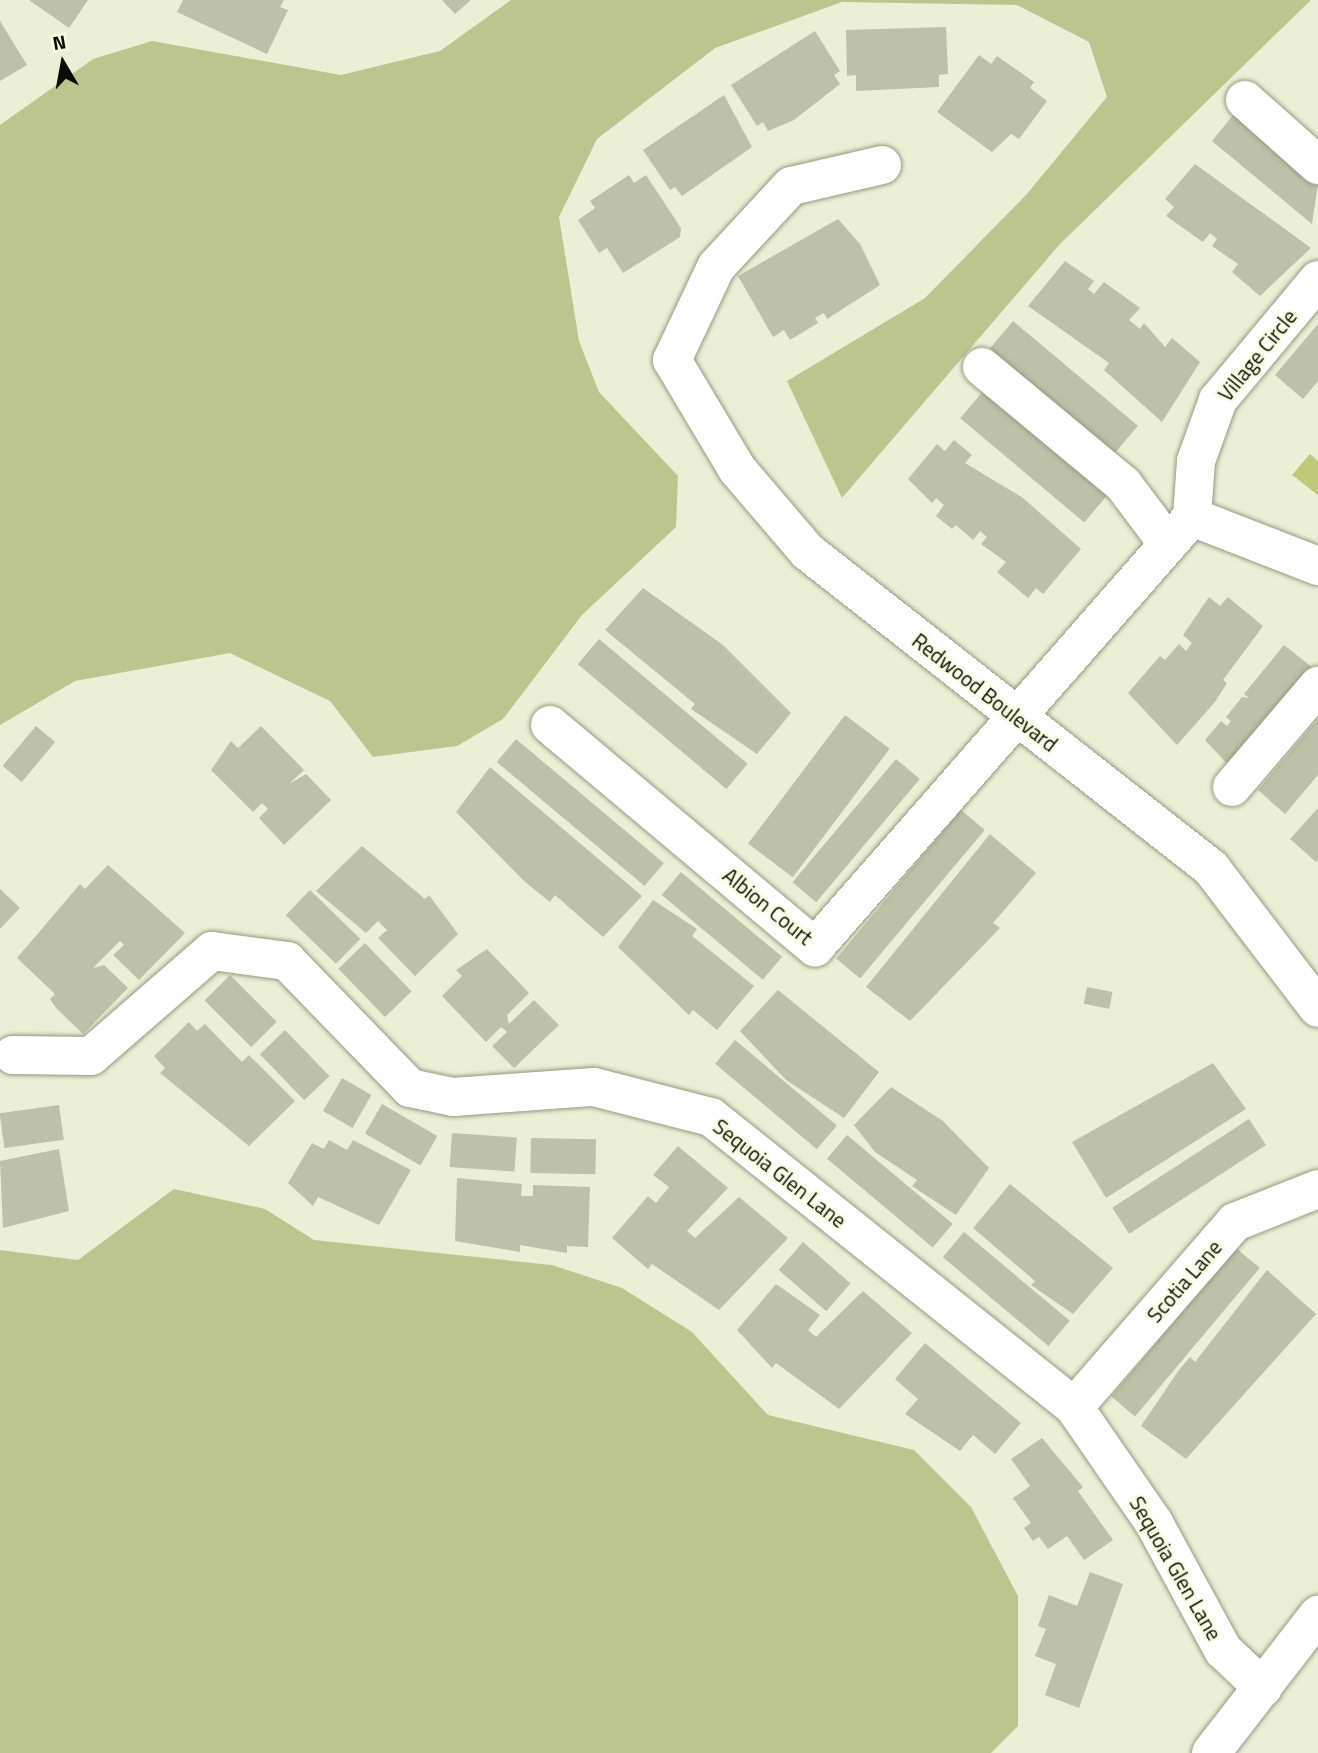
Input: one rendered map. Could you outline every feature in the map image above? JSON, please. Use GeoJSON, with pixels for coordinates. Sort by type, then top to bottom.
{"type":"FeatureCollection","features":[{"type":"Feature","properties":{"kind":"street"},"geometry":{"type":"LineString","coordinates":[[1245,100],[1318,165]]}},
{"type":"Feature","properties":{"kind":"street","name":"Redwood Boulevard"},"geometry":{"type":"LineString","coordinates":[[882,165],[791,186],[716,267],[672,360],[737,469],[808,552],[1211,868],[1318,1008]]}},
{"type":"Feature","properties":{"kind":"street","name":"Village Circle"},"geometry":{"type":"LineString","coordinates":[[1180,531],[1196,461],[1218,400],[1318,280]]}},
{"type":"Feature","properties":{"kind":"street"},"geometry":{"type":"LineString","coordinates":[[982,367],[1180,531],[1318,566]]}},
{"type":"Feature","properties":{"kind":"street"},"geometry":{"type":"LineString","coordinates":[[1015,716],[1180,531]]}},
{"type":"Feature","properties":{"kind":"street"},"geometry":{"type":"LineString","coordinates":[[1232,787],[1318,686]]}},
{"type":"Feature","properties":{"kind":"street","name":"Albion Court"},"geometry":{"type":"LineString","coordinates":[[550,725],[815,947],[1015,716]]}},
{"type":"Feature","properties":{"kind":"street","name":"Sequoia Glen Lane"},"geometry":{"type":"LineString","coordinates":[[13,1055],[91,1056],[212,951],[287,961],[410,1088],[453,1097],[594,1087],[710,1117],[1074,1407],[1154,1523],[1223,1650],[1263,1688]]}},
{"type":"Feature","properties":{"kind":"street","name":"Scotia Lane"},"geometry":{"type":"LineString","coordinates":[[1074,1407],[1235,1222],[1318,1189]]}},
{"type":"Feature","properties":{"kind":"street"},"geometry":{"type":"LineString","coordinates":[[1211,1753],[1318,1615]]}},
{"type":"Feature","properties":{"kind":"shaded area"},"geometry":{"type":"Polygon","coordinates":[[[511,0],[1311,0],[1059,245],[842,498],[787,381],[925,298],[1026,195],[1107,97],[1089,42],[1017,5],[842,2],[715,48],[597,139],[559,217],[579,341],[599,392],[678,476],[676,527],[582,615],[503,719],[457,746],[373,757],[330,701],[230,653],[75,681],[0,725],[0,125],[93,59],[152,41],[341,75],[440,51],[511,0]]]}},
{"type":"Feature","properties":{"kind":"shaded area"},"geometry":{"type":"Polygon","coordinates":[[[1310,454],[1318,461],[1318,495],[1292,475],[1310,454]]]}},
{"type":"Feature","properties":{"kind":"shaded area"},"geometry":{"type":"Polygon","coordinates":[[[174,1189],[265,1209],[314,1240],[552,1265],[622,1288],[692,1332],[768,1415],[914,1450],[971,1507],[1018,1596],[1018,1726],[991,1753],[0,1753],[0,1250],[78,1260],[174,1189]]]}},
{"type":"Feature","properties":{"kind":"building"},"geometry":{"type":"Polygon","coordinates":[[[29,0],[88,0],[69,28],[29,0]]]}},
{"type":"Feature","properties":{"kind":"building"},"geometry":{"type":"Polygon","coordinates":[[[183,0],[284,0],[280,7],[288,10],[267,54],[177,12],[183,0]]]}},
{"type":"Feature","properties":{"kind":"building"},"geometry":{"type":"Polygon","coordinates":[[[442,0],[471,0],[455,14],[442,0]]]}},
{"type":"Feature","properties":{"kind":"building"},"geometry":{"type":"Polygon","coordinates":[[[0,21],[27,65],[0,81],[0,21]]]}},
{"type":"Feature","properties":{"kind":"building"},"geometry":{"type":"Polygon","coordinates":[[[946,27],[948,74],[939,75],[939,87],[856,91],[856,75],[847,76],[846,30],[946,27]]]}},
{"type":"Feature","properties":{"kind":"building"},"geometry":{"type":"Polygon","coordinates":[[[815,31],[840,71],[834,75],[840,84],[794,120],[768,131],[763,122],[757,126],[731,85],[815,31]]]}},
{"type":"Feature","properties":{"kind":"building"},"geometry":{"type":"Polygon","coordinates":[[[979,55],[991,64],[997,56],[1034,82],[1030,88],[1047,101],[1019,139],[1011,134],[992,152],[937,112],[979,55]]]}},
{"type":"Feature","properties":{"kind":"building"},"geometry":{"type":"Polygon","coordinates":[[[724,95],[752,147],[682,196],[675,187],[670,190],[643,150],[724,95]]]}},
{"type":"Feature","properties":{"kind":"building"},"geometry":{"type":"Polygon","coordinates":[[[1234,114],[1318,183],[1312,224],[1212,141],[1234,114]]]}},
{"type":"Feature","properties":{"kind":"building"},"geometry":{"type":"Polygon","coordinates":[[[1195,164],[1311,248],[1260,296],[1232,272],[1238,264],[1212,246],[1217,239],[1210,233],[1203,242],[1166,216],[1174,207],[1165,199],[1195,164]]]}},
{"type":"Feature","properties":{"kind":"building"},"geometry":{"type":"Polygon","coordinates":[[[629,175],[634,183],[646,175],[681,228],[680,237],[623,273],[607,248],[599,253],[578,220],[595,208],[590,201],[629,175]]]}},
{"type":"Feature","properties":{"kind":"building"},"geometry":{"type":"Polygon","coordinates":[[[838,219],[860,244],[880,285],[827,319],[824,313],[815,318],[818,323],[790,340],[784,330],[773,337],[738,276],[838,219]]]}},
{"type":"Feature","properties":{"kind":"building"},"geometry":{"type":"Polygon","coordinates":[[[1065,261],[1094,281],[1088,289],[1094,294],[1104,282],[1140,308],[1129,320],[1140,329],[1144,323],[1165,347],[1172,338],[1200,362],[1162,422],[1104,370],[1109,363],[1028,306],[1065,261]]]}},
{"type":"Feature","properties":{"kind":"building"},"geometry":{"type":"Polygon","coordinates":[[[1013,321],[1138,426],[1113,455],[989,350],[1013,321]]]}},
{"type":"Feature","properties":{"kind":"building"},"geometry":{"type":"Polygon","coordinates":[[[1318,324],[1318,381],[1303,399],[1275,375],[1318,324]]]}},
{"type":"Feature","properties":{"kind":"building"},"geometry":{"type":"Polygon","coordinates":[[[984,390],[1108,494],[1084,522],[960,418],[984,390]]]}},
{"type":"Feature","properties":{"kind":"building"},"geometry":{"type":"Polygon","coordinates":[[[954,440],[972,455],[965,463],[1023,498],[1081,549],[1043,594],[1036,588],[1028,598],[997,572],[1006,562],[981,544],[987,537],[980,531],[973,540],[956,525],[952,529],[936,516],[944,505],[936,498],[932,503],[908,479],[937,444],[945,451],[954,440]]]}},
{"type":"Feature","properties":{"kind":"building"},"geometry":{"type":"Polygon","coordinates":[[[643,588],[723,645],[791,713],[757,754],[691,709],[695,704],[605,630],[643,588]]]}},
{"type":"Feature","properties":{"kind":"building"},"geometry":{"type":"Polygon","coordinates":[[[1209,597],[1220,606],[1228,597],[1263,626],[1223,680],[1227,683],[1215,702],[1177,745],[1128,693],[1160,656],[1165,660],[1179,644],[1186,651],[1192,643],[1183,635],[1209,597]]]}},
{"type":"Feature","properties":{"kind":"building"},"geometry":{"type":"Polygon","coordinates":[[[599,639],[748,764],[726,789],[578,664],[599,639]]]}},
{"type":"Feature","properties":{"kind":"building"},"geometry":{"type":"Polygon","coordinates":[[[1284,645],[1313,668],[1231,768],[1205,740],[1221,721],[1227,726],[1231,721],[1226,717],[1242,697],[1249,698],[1244,694],[1284,645]]]}},
{"type":"Feature","properties":{"kind":"building"},"geometry":{"type":"Polygon","coordinates":[[[845,715],[890,749],[793,877],[748,844],[845,715]]]}},
{"type":"Feature","properties":{"kind":"building"},"geometry":{"type":"Polygon","coordinates":[[[1318,719],[1318,775],[1285,814],[1258,790],[1318,719]]]}},
{"type":"Feature","properties":{"kind":"building"},"geometry":{"type":"Polygon","coordinates":[[[36,726],[55,742],[22,782],[3,766],[36,726]]]}},
{"type":"Feature","properties":{"kind":"building"},"geometry":{"type":"Polygon","coordinates":[[[261,726],[304,770],[289,784],[306,774],[331,800],[284,845],[259,818],[268,809],[262,803],[253,812],[211,770],[231,741],[238,748],[261,726]]]}},
{"type":"Feature","properties":{"kind":"building"},"geometry":{"type":"Polygon","coordinates":[[[516,739],[664,863],[645,886],[497,762],[516,739]]]}},
{"type":"Feature","properties":{"kind":"building"},"geometry":{"type":"Polygon","coordinates":[[[896,759],[920,779],[816,902],[793,882],[896,759]]]}},
{"type":"Feature","properties":{"kind":"building"},"geometry":{"type":"Polygon","coordinates":[[[490,767],[642,896],[603,937],[555,895],[550,902],[524,881],[456,812],[490,767]]]}},
{"type":"Feature","properties":{"kind":"building"},"geometry":{"type":"Polygon","coordinates":[[[1318,808],[1318,860],[1316,862],[1290,839],[1318,808]]]}},
{"type":"Feature","properties":{"kind":"building"},"geometry":{"type":"Polygon","coordinates":[[[961,810],[985,830],[860,979],[836,959],[961,810]]]}},
{"type":"Feature","properties":{"kind":"building"},"geometry":{"type":"Polygon","coordinates":[[[990,834],[1036,873],[993,923],[1000,928],[910,1021],[866,987],[990,834]]]}},
{"type":"Feature","properties":{"kind":"building"},"geometry":{"type":"Polygon","coordinates":[[[362,846],[425,899],[429,895],[458,934],[415,976],[378,938],[387,930],[378,921],[366,933],[316,891],[362,846]]]}},
{"type":"Feature","properties":{"kind":"building"},"geometry":{"type":"Polygon","coordinates":[[[108,865],[185,933],[139,980],[113,955],[124,945],[120,941],[93,968],[104,965],[128,988],[83,1034],[56,1008],[50,999],[55,994],[17,958],[80,884],[85,889],[108,865]]]}},
{"type":"Feature","properties":{"kind":"building"},"geometry":{"type":"Polygon","coordinates":[[[681,872],[782,957],[763,980],[662,895],[681,872]]]}},
{"type":"Feature","properties":{"kind":"building"},"geometry":{"type":"Polygon","coordinates":[[[0,889],[20,908],[0,929],[0,889]]]}},
{"type":"Feature","properties":{"kind":"building"},"geometry":{"type":"Polygon","coordinates":[[[310,890],[360,939],[336,964],[286,915],[310,890]]]}},
{"type":"Feature","properties":{"kind":"building"},"geometry":{"type":"Polygon","coordinates":[[[653,900],[697,929],[692,936],[754,986],[717,1030],[693,1010],[689,1015],[618,947],[653,900]]]}},
{"type":"Feature","properties":{"kind":"building"},"geometry":{"type":"Polygon","coordinates":[[[365,943],[412,991],[385,1017],[338,969],[365,943]]]}},
{"type":"Feature","properties":{"kind":"building"},"geometry":{"type":"Polygon","coordinates":[[[487,949],[529,993],[507,1015],[509,1024],[534,1000],[559,1025],[514,1068],[492,1046],[507,1032],[501,1027],[486,1042],[442,996],[462,976],[456,970],[487,949]]]}},
{"type":"Feature","properties":{"kind":"building"},"geometry":{"type":"Polygon","coordinates":[[[230,975],[277,1022],[251,1047],[205,1000],[230,975]]]}},
{"type":"Feature","properties":{"kind":"building"},"geometry":{"type":"Polygon","coordinates":[[[1087,987],[1113,992],[1109,1009],[1084,1004],[1087,987]]]}},
{"type":"Feature","properties":{"kind":"building"},"geometry":{"type":"Polygon","coordinates":[[[778,990],[879,1072],[844,1118],[786,1080],[740,1031],[778,990]]]}},
{"type":"Feature","properties":{"kind":"building"},"geometry":{"type":"Polygon","coordinates":[[[189,1022],[197,1031],[205,1024],[242,1062],[249,1055],[295,1101],[249,1146],[160,1073],[165,1068],[154,1056],[189,1022]]]}},
{"type":"Feature","properties":{"kind":"building"},"geometry":{"type":"Polygon","coordinates":[[[285,1030],[329,1076],[304,1100],[260,1054],[285,1030]]]}},
{"type":"Feature","properties":{"kind":"building"},"geometry":{"type":"Polygon","coordinates":[[[735,1040],[837,1125],[817,1149],[715,1064],[735,1040]]]}},
{"type":"Feature","properties":{"kind":"building"},"geometry":{"type":"Polygon","coordinates":[[[1213,1063],[1246,1109],[1106,1198],[1072,1142],[1213,1063]]]}},
{"type":"Feature","properties":{"kind":"building"},"geometry":{"type":"Polygon","coordinates":[[[342,1078],[371,1095],[352,1128],[323,1111],[342,1078]]]}},
{"type":"Feature","properties":{"kind":"building"},"geometry":{"type":"Polygon","coordinates":[[[891,1087],[943,1121],[989,1168],[956,1215],[912,1186],[917,1180],[875,1152],[854,1125],[891,1087]]]}},
{"type":"Feature","properties":{"kind":"building"},"geometry":{"type":"Polygon","coordinates":[[[382,1104],[437,1136],[420,1165],[365,1133],[382,1104]]]}},
{"type":"Feature","properties":{"kind":"building"},"geometry":{"type":"Polygon","coordinates":[[[59,1105],[64,1140],[4,1148],[0,1113],[59,1105]]]}},
{"type":"Feature","properties":{"kind":"building"},"geometry":{"type":"Polygon","coordinates":[[[1249,1119],[1266,1145],[1129,1234],[1112,1208],[1249,1119]]]}},
{"type":"Feature","properties":{"kind":"building"},"geometry":{"type":"Polygon","coordinates":[[[452,1133],[517,1138],[514,1171],[450,1167],[452,1133]]]}},
{"type":"Feature","properties":{"kind":"building"},"geometry":{"type":"Polygon","coordinates":[[[847,1135],[953,1224],[933,1247],[827,1159],[847,1135]]]}},
{"type":"Feature","properties":{"kind":"building"},"geometry":{"type":"Polygon","coordinates":[[[531,1138],[596,1139],[595,1174],[530,1173],[531,1138]]]}},
{"type":"Feature","properties":{"kind":"building"},"geometry":{"type":"Polygon","coordinates":[[[329,1140],[347,1150],[353,1140],[411,1170],[379,1225],[318,1197],[313,1206],[288,1183],[312,1143],[324,1149],[329,1140]]]}},
{"type":"Feature","properties":{"kind":"building"},"geometry":{"type":"Polygon","coordinates":[[[678,1146],[728,1188],[687,1231],[695,1238],[739,1197],[788,1238],[719,1310],[652,1264],[648,1269],[612,1238],[648,1196],[656,1203],[669,1187],[653,1175],[678,1146]]]}},
{"type":"Feature","properties":{"kind":"building"},"geometry":{"type":"Polygon","coordinates":[[[59,1149],[69,1211],[3,1228],[0,1161],[59,1149]]]}},
{"type":"Feature","properties":{"kind":"building"},"geometry":{"type":"Polygon","coordinates":[[[457,1178],[522,1184],[521,1196],[533,1196],[533,1185],[590,1187],[588,1247],[567,1246],[567,1253],[520,1245],[520,1252],[455,1241],[457,1178]]]}},
{"type":"Feature","properties":{"kind":"building"},"geometry":{"type":"Polygon","coordinates":[[[1010,1184],[1113,1268],[1073,1314],[1031,1285],[1035,1281],[973,1228],[1010,1184]]]}},
{"type":"Feature","properties":{"kind":"building"},"geometry":{"type":"Polygon","coordinates":[[[964,1232],[1070,1321],[1049,1346],[943,1257],[964,1232]]]}},
{"type":"Feature","properties":{"kind":"building"},"geometry":{"type":"Polygon","coordinates":[[[803,1242],[851,1283],[826,1311],[779,1270],[803,1242]]]}},
{"type":"Feature","properties":{"kind":"building"},"geometry":{"type":"Polygon","coordinates":[[[1236,1248],[1260,1268],[1135,1417],[1111,1397],[1236,1248]]]}},
{"type":"Feature","properties":{"kind":"building"},"geometry":{"type":"Polygon","coordinates":[[[1267,1270],[1316,1314],[1186,1459],[1141,1426],[1179,1370],[1190,1357],[1195,1362],[1267,1270]]]}},
{"type":"Feature","properties":{"kind":"building"},"geometry":{"type":"Polygon","coordinates":[[[776,1284],[820,1315],[808,1330],[816,1337],[863,1291],[912,1333],[839,1409],[776,1363],[772,1368],[737,1330],[776,1284]]]}},
{"type":"Feature","properties":{"kind":"building"},"geometry":{"type":"Polygon","coordinates":[[[925,1343],[1021,1423],[995,1454],[973,1435],[960,1451],[905,1414],[918,1399],[895,1379],[925,1343]]]}},
{"type":"Feature","properties":{"kind":"building"},"geometry":{"type":"Polygon","coordinates":[[[1042,1438],[1083,1487],[1078,1491],[1113,1540],[1084,1560],[1067,1536],[1048,1549],[1039,1537],[1033,1541],[1024,1528],[1031,1523],[1013,1498],[1030,1486],[1011,1459],[1042,1438]]]}},
{"type":"Feature","properties":{"kind":"building"},"geometry":{"type":"Polygon","coordinates":[[[1090,1572],[1123,1584],[1079,1708],[1045,1695],[1056,1664],[1035,1656],[1046,1629],[1038,1626],[1049,1595],[1077,1606],[1090,1572]]]}}]}
